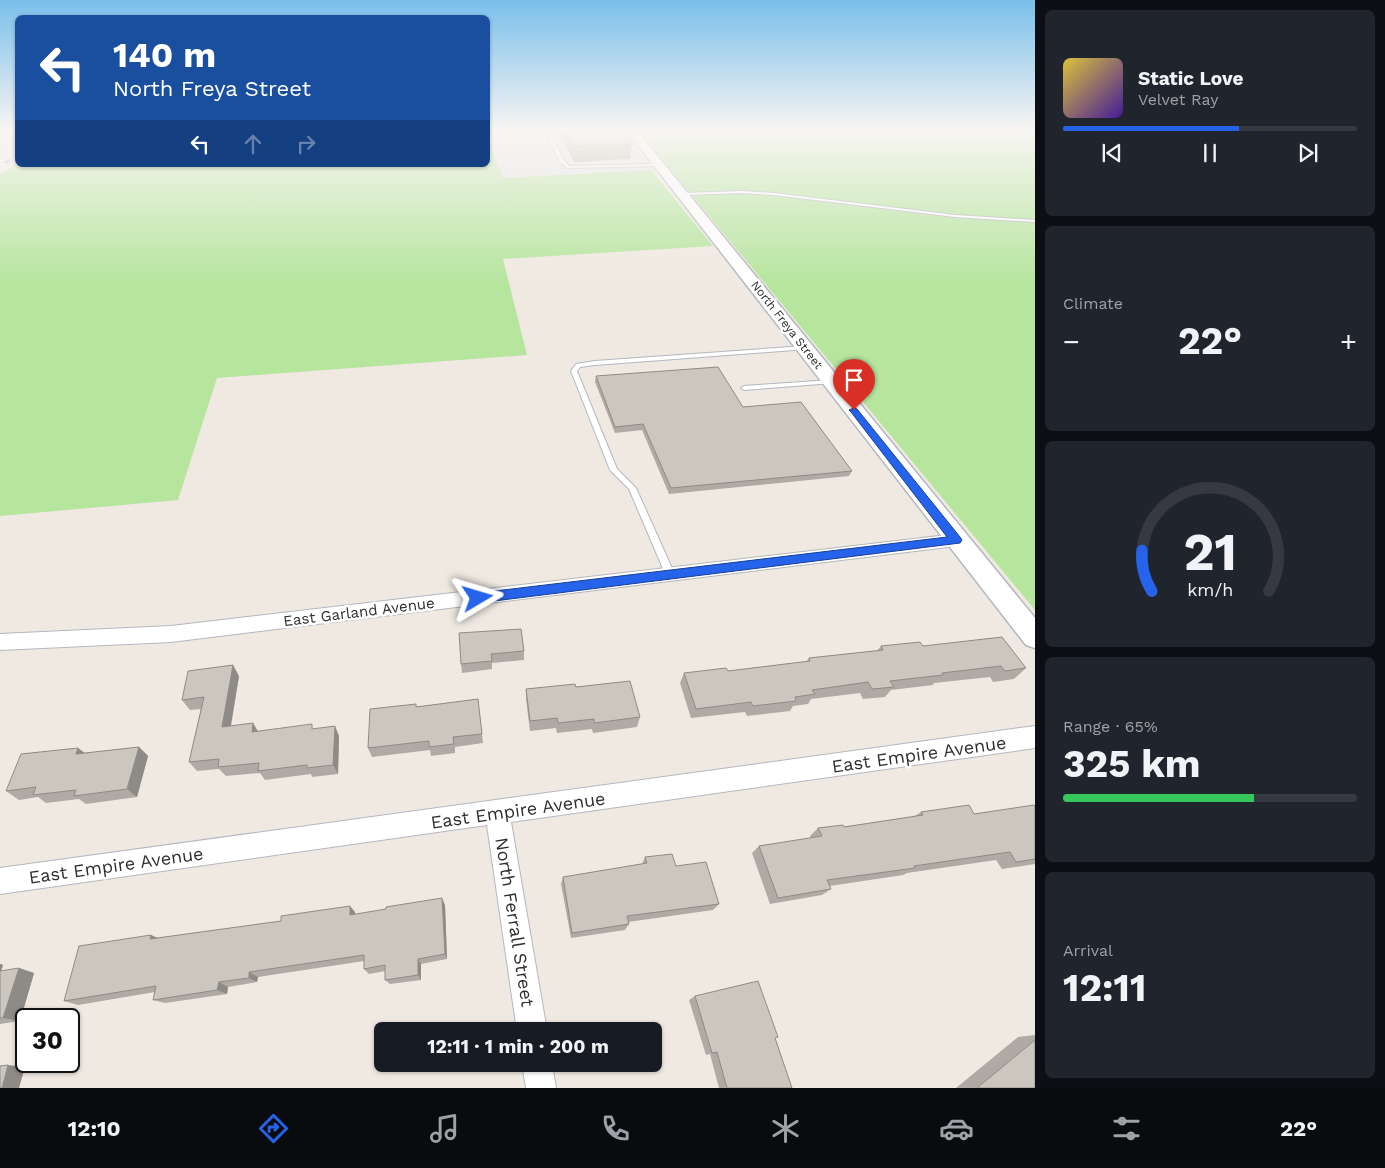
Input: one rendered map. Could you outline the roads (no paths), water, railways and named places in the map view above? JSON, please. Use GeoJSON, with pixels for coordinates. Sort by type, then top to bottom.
{"type":"FeatureCollection","features":[{"type":"Feature","properties":{"kind":"street","name":"North Freya Street"},"geometry":{"type":"LineString","coordinates":[[673,182],[956,540],[1035,637]]}},
{"type":"Feature","properties":{"kind":"street","name":"East Garland Avenue"},"geometry":{"type":"LineString","coordinates":[[0,642],[171,634],[956,540]]}},
{"type":"Feature","properties":{"kind":"street","name":"East Empire Avenue"},"geometry":{"type":"LineString","coordinates":[[0,881],[1035,738]]}},
{"type":"Feature","properties":{"kind":"street","name":"North Ferrall Street"},"geometry":{"type":"LineString","coordinates":[[497,813],[531,1022]]}},
{"type":"Feature","properties":{"kind":"street"},"geometry":{"type":"LineString","coordinates":[[538,1072],[541,1088]]}},
{"type":"Feature","properties":{"kind":"lane"},"geometry":{"type":"LineString","coordinates":[[683,194],[758,193],[811,197],[955,216],[1035,221]]}},
{"type":"Feature","properties":{"kind":"lane"},"geometry":{"type":"LineString","coordinates":[[670,575],[632,488],[614,470],[574,371],[578,365],[595,362],[805,348]]}},
{"type":"Feature","properties":{"kind":"lane"},"geometry":{"type":"LineString","coordinates":[[744,388],[831,382]]}}]}
